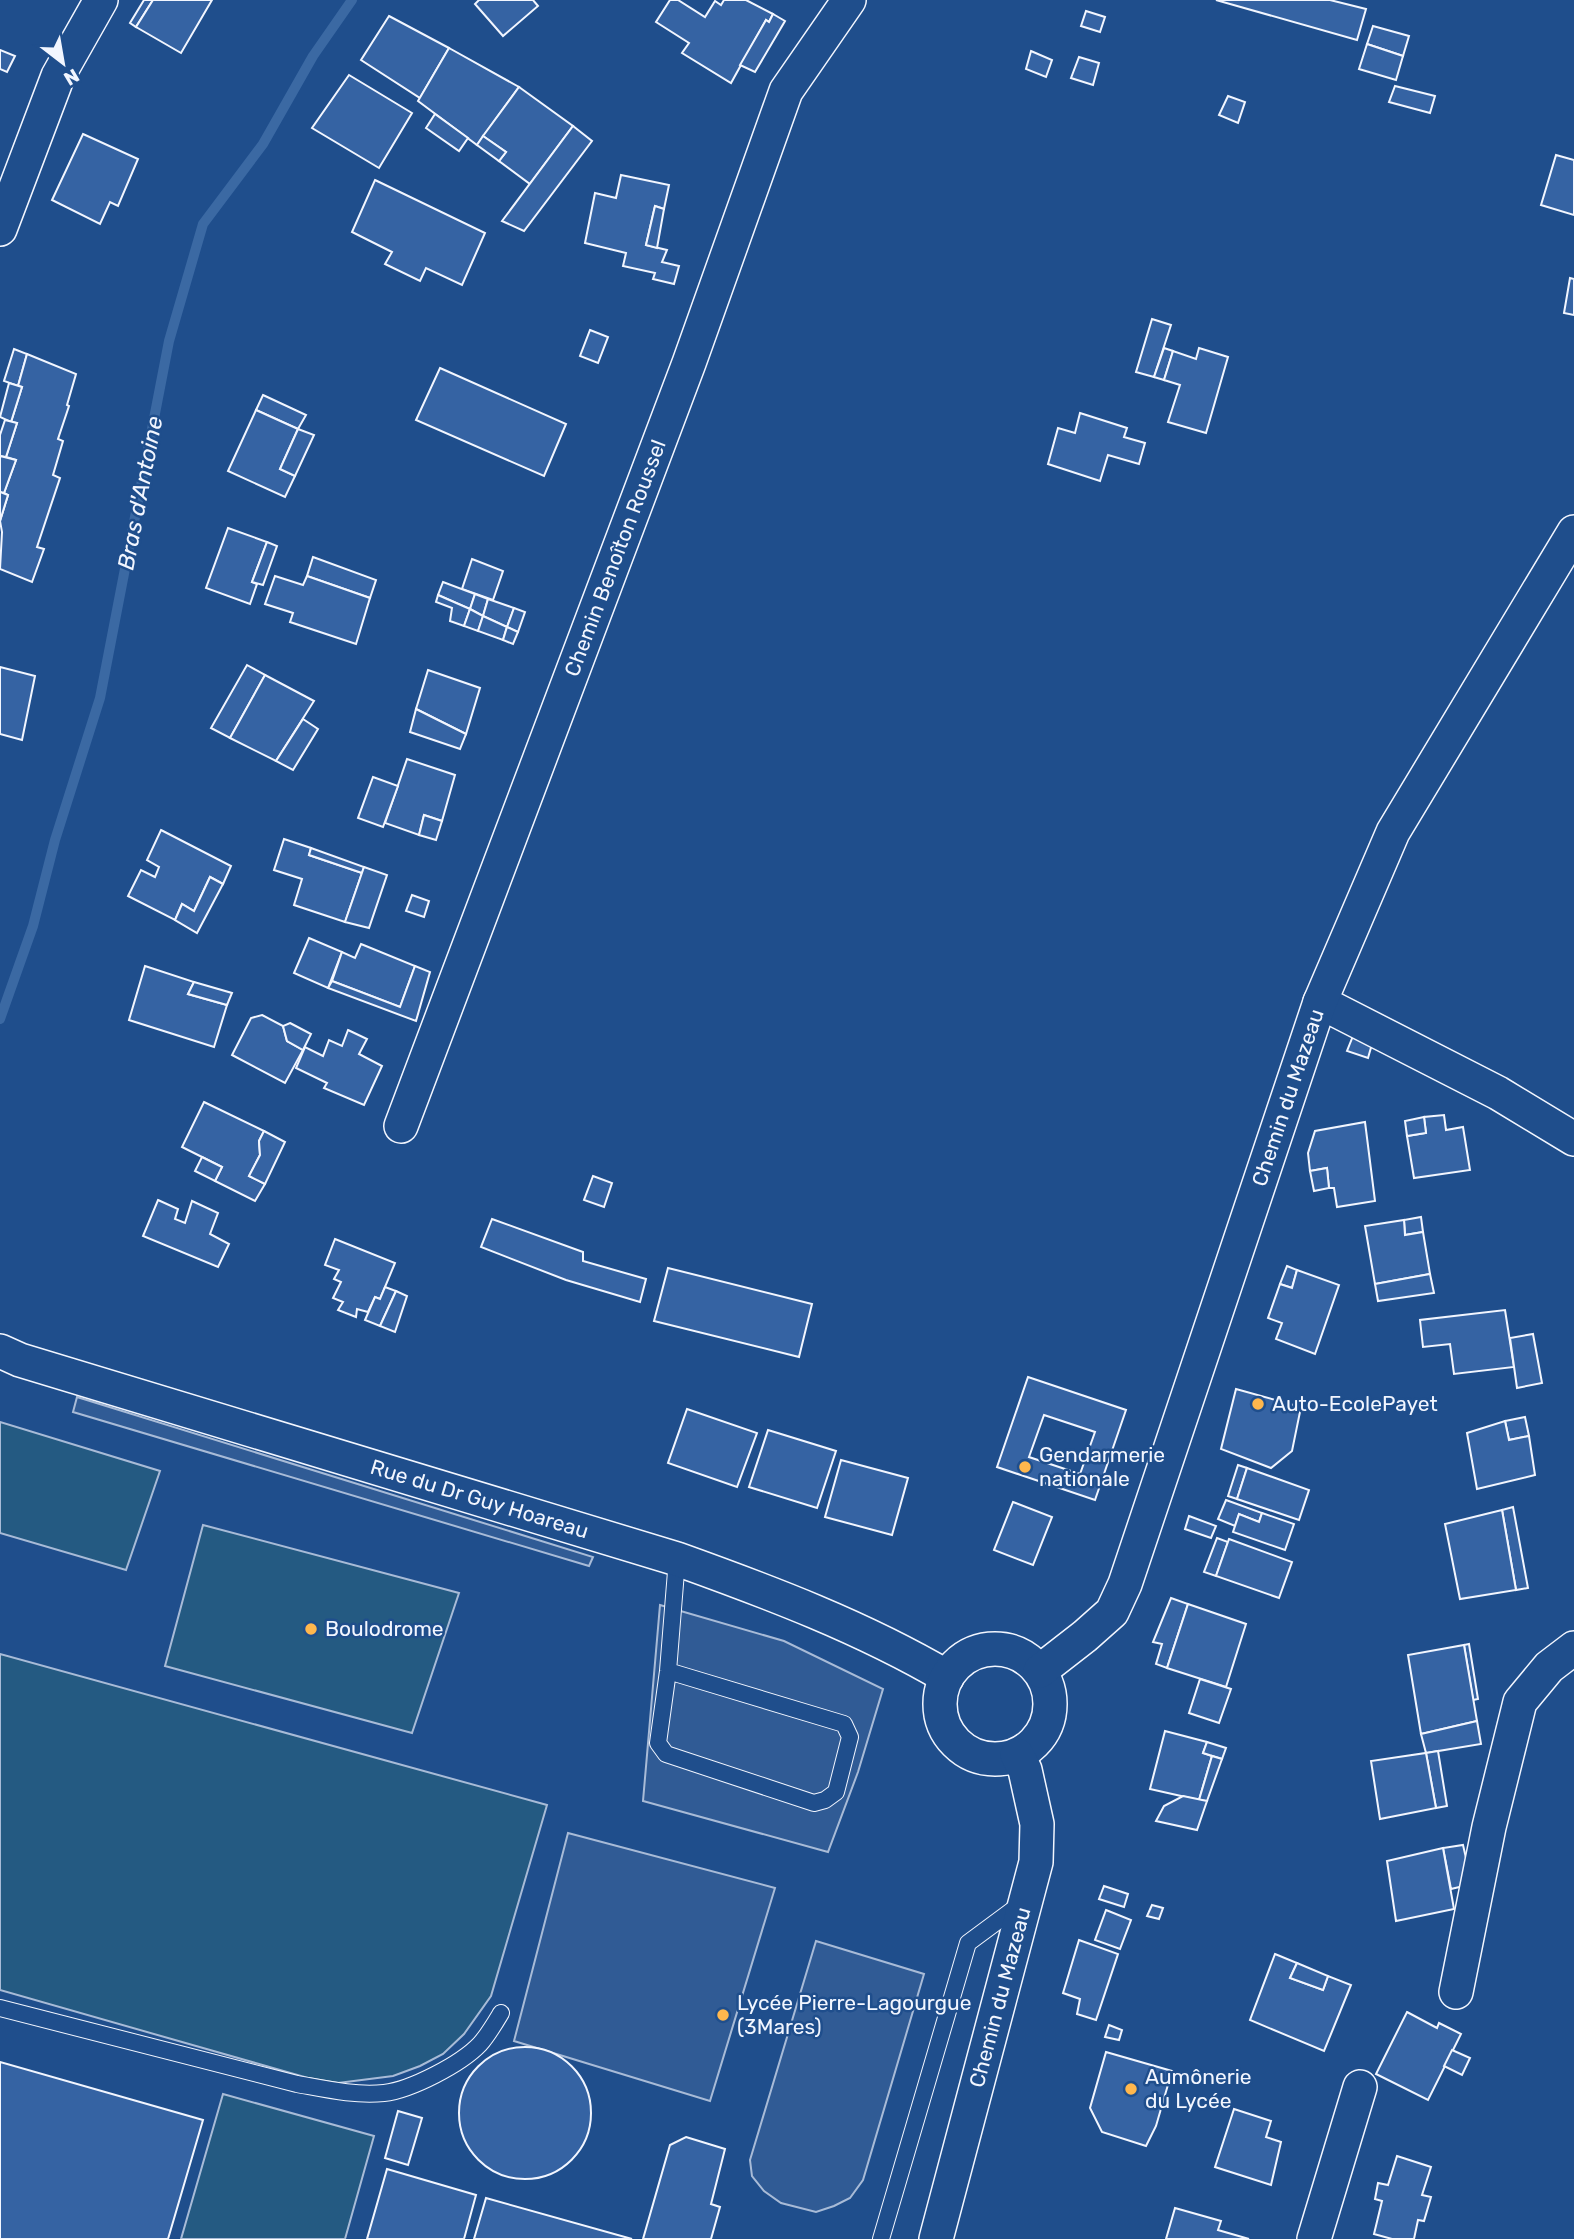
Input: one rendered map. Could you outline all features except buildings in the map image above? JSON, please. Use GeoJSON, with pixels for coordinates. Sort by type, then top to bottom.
{"type":"FeatureCollection","features":[{"type":"Feature","properties":{"kind":"street"},"geometry":{"type":"LineString","coordinates":[[0,229],[58,76],[102,0]]}},
{"type":"Feature","properties":{"kind":"street","name":"Chemin Benoîton Roussel"},"geometry":{"type":"LineString","coordinates":[[401,1126],[690,363],[786,91],[849,0]]}},
{"type":"Feature","properties":{"kind":"street","name":"Chemin du Mazeau"},"geometry":{"type":"LineString","coordinates":[[1040,1671],[1112,1612],[1125,1584],[1320,1002],[1393,832],[1574,532]]}},
{"type":"Feature","properties":{"kind":"street"},"geometry":{"type":"LineString","coordinates":[[1320,1002],[1498,1093],[1574,1139]]}},
{"type":"Feature","properties":{"kind":"street","name":"Rue du Dr Guy Hoareau"},"geometry":{"type":"LineString","coordinates":[[0,1351],[20,1360],[677,1559],[780,1597],[908,1654],[947,1677]]}},
{"type":"Feature","properties":{"kind":"street"},"geometry":{"type":"LineString","coordinates":[[1000,1648],[1029,1660],[1040,1671],[1049,1694],[1048,1718],[1042,1734],[1031,1746],[1017,1755],[999,1759],[981,1757],[964,1750],[953,1741],[940,1716],[941,1689],[956,1664],[984,1649],[1000,1648]]}},
{"type":"Feature","properties":{"kind":"street"},"geometry":{"type":"LineString","coordinates":[[1455,1992],[1489,1827],[1520,1702],[1549,1667],[1574,1648]]}},
{"type":"Feature","properties":{"kind":"street","name":"Chemin du Mazeau"},"geometry":{"type":"LineString","coordinates":[[936,2239],[1036,1862],[1037,1824],[1025,1770],[1017,1755]]}},
{"type":"Feature","properties":{"kind":"street"},"geometry":{"type":"LineString","coordinates":[[1314,2239],[1360,2087]]}},
{"type":"Feature","properties":{"kind":"lane"},"geometry":{"type":"LineString","coordinates":[[668,1671],[844,1724],[850,1737],[836,1792],[825,1800],[814,1803],[666,1754],[658,1743],[668,1671],[677,1559]]}},
{"type":"Feature","properties":{"kind":"lane"},"geometry":{"type":"LineString","coordinates":[[881,2239],[968,1943],[1026,1900]]}},
{"type":"Feature","properties":{"kind":"lane"},"geometry":{"type":"LineString","coordinates":[[0,2008],[297,2084],[339,2092],[384,2093],[416,2084],[446,2069],[480,2045],[501,2013]]}},
{"type":"Feature","properties":{"kind":"shaded area"},"geometry":{"type":"Polygon","coordinates":[[[77,1397],[593,1557],[589,1566],[73,1412],[77,1397]]]}},
{"type":"Feature","properties":{"kind":"shaded area"},"geometry":{"type":"Polygon","coordinates":[[[0,1422],[160,1471],[126,1570],[0,1533],[0,1422]]]}},
{"type":"Feature","properties":{"kind":"shaded area","name":"Boulodrome"},"geometry":{"type":"Polygon","coordinates":[[[203,1525],[459,1593],[412,1733],[165,1666],[203,1525]]]}},
{"type":"Feature","properties":{"kind":"shaded area"},"geometry":{"type":"Polygon","coordinates":[[[660,1605],[784,1641],[883,1689],[858,1772],[828,1852],[643,1801],[660,1605]]]}},
{"type":"Feature","properties":{"kind":"shaded area"},"geometry":{"type":"Polygon","coordinates":[[[0,1654],[547,1805],[491,1996],[464,2034],[443,2054],[420,2066],[393,2076],[338,2083],[308,2078],[0,1990],[0,1654]]]}},
{"type":"Feature","properties":{"kind":"shaded area"},"geometry":{"type":"Polygon","coordinates":[[[568,1833],[775,1888],[710,2101],[514,2041],[568,1833]]]}},
{"type":"Feature","properties":{"kind":"shaded area"},"geometry":{"type":"Polygon","coordinates":[[[816,1941],[924,1974],[863,2180],[850,2198],[816,2212],[781,2203],[764,2191],[752,2176],[750,2160],[816,1941]]]}},
{"type":"Feature","properties":{"kind":"shaded area"},"geometry":{"type":"Polygon","coordinates":[[[223,2094],[374,2136],[345,2239],[181,2239],[223,2094]]]}},
{"type":"Feature","properties":{"kind":"waterway","name":"Bras d'Antoine"},"geometry":{"type":"LineString","coordinates":[[0,1019],[33,926],[55,840],[100,698],[169,341],[203,224],[263,144],[313,56],[352,0]]}},
{"type":"Feature","properties":{"kind":"place","name":"Auto-EcolePayet"},"geometry":{"type":"Point","coordinates":[1258,1404]}},
{"type":"Feature","properties":{"kind":"place","name":"Gendarmerie nationale"},"geometry":{"type":"Point","coordinates":[1025,1467]}},
{"type":"Feature","properties":{"kind":"place","name":"Boulodrome"},"geometry":{"type":"Point","coordinates":[311,1629]}},
{"type":"Feature","properties":{"kind":"place","name":"Lycée Pierre-Lagourgue (3Mares)"},"geometry":{"type":"Point","coordinates":[723,2015]}},
{"type":"Feature","properties":{"kind":"place","name":"Aumônerie du Lycée"},"geometry":{"type":"Point","coordinates":[1131,2089]}}]}
